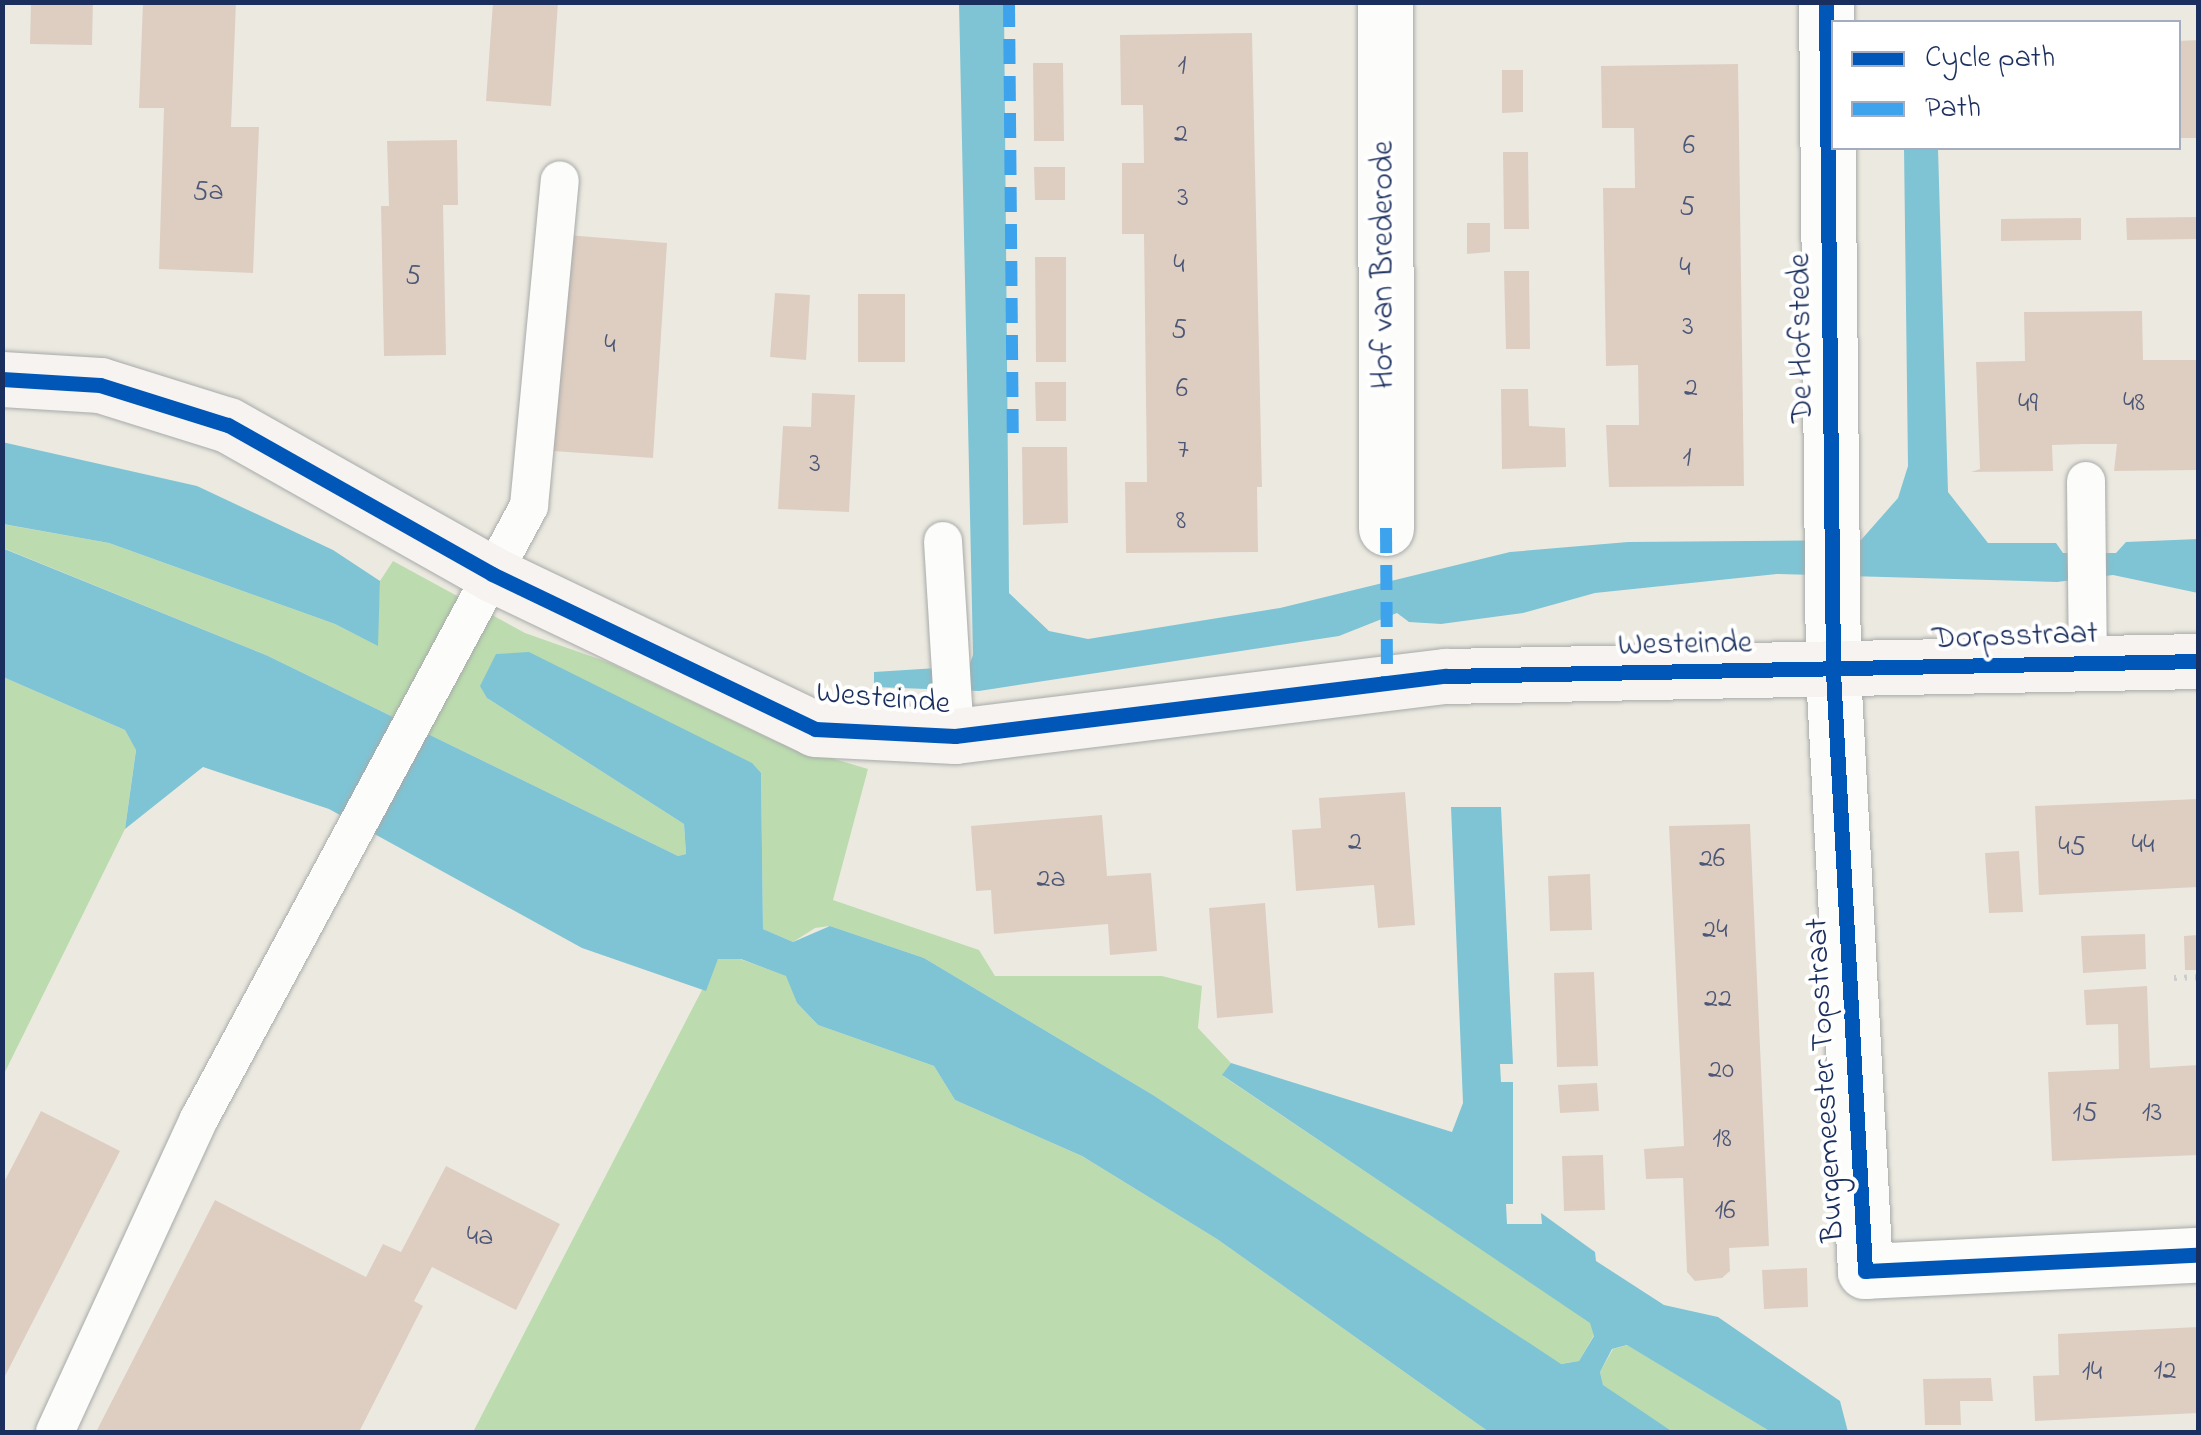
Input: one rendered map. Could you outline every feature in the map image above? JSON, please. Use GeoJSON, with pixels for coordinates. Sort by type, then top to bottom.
{"type":"FeatureCollection","features":[{"type":"Feature","properties":{"kind":"street","name":"Hof van Brederode"},"geometry":{"type":"LineString","coordinates":[[1385,2],[1386,528]]}},
{"type":"Feature","properties":{"kind":"street","name":"De Hofstede"},"geometry":{"type":"LineString","coordinates":[[1826,2],[1833,672]]}},
{"type":"Feature","properties":{"kind":"street","name":"Westeinde"},"geometry":{"type":"LineString","coordinates":[[2,379],[100,386],[228,424],[492,574],[815,728],[952,697],[1387,680],[1833,672]]}},
{"type":"Feature","properties":{"kind":"street","name":"Dorpsstraat"},"geometry":{"type":"LineString","coordinates":[[1833,672],[2198,661]]}},
{"type":"Feature","properties":{"kind":"street","name":"Burgemeester Topstraat"},"geometry":{"type":"LineString","coordinates":[[1833,672],[1865,1271],[2198,1255]]}},
{"type":"Feature","properties":{"kind":"lane"},"geometry":{"type":"LineString","coordinates":[[56,1432],[199,1119],[414,714],[530,506],[560,180]]}},
{"type":"Feature","properties":{"kind":"lane"},"geometry":{"type":"LineString","coordinates":[[2086,481],[2088,662]]}},
{"type":"Feature","properties":{"kind":"lane"},"geometry":{"type":"LineString","coordinates":[[943,540],[952,697]]}},
{"type":"Feature","properties":{"kind":"path"},"geometry":{"type":"LineString","coordinates":[[2174,978],[2198,977]]}},
{"type":"Feature","properties":{"kind":"green space"},"geometry":{"type":"Polygon","coordinates":[[[2,524],[109,543],[335,624],[377,645],[380,581],[393,561],[525,633],[610,663],[777,742],[868,769],[833,900],[979,950],[995,976],[1162,976],[1202,986],[1198,1028],[1231,1063],[1223,1076],[1591,1323],[1594,1335],[1579,1361],[1560,1364],[1153,1095],[924,958],[830,926],[815,928],[793,942],[763,929],[761,773],[487,698],[684,824],[686,854],[678,856],[266,655],[3,548],[2,524]]]}},
{"type":"Feature","properties":{"kind":"green space"},"geometry":{"type":"Polygon","coordinates":[[[3,677],[125,730],[136,749],[125,829],[3,1076],[3,677]]]}},
{"type":"Feature","properties":{"kind":"green space"},"geometry":{"type":"Polygon","coordinates":[[[718,959],[740,959],[787,976],[797,1003],[818,1025],[934,1066],[955,1100],[1082,1156],[1217,1239],[1489,1432],[473,1432],[718,959]]]}},
{"type":"Feature","properties":{"kind":"green space"},"geometry":{"type":"Polygon","coordinates":[[[1628,1345],[1771,1432],[1673,1432],[1603,1386],[1600,1372],[1613,1349],[1628,1345]]]}},
{"type":"Feature","properties":{"kind":"water"},"geometry":{"type":"Polygon","coordinates":[[[959,3],[1004,3],[1009,593],[1049,631],[1088,639],[1280,608],[1510,552],[1628,542],[1861,540],[1898,498],[1908,466],[1904,150],[1938,150],[1948,492],[1988,543],[2056,543],[2063,553],[2116,553],[2126,542],[2198,539],[2198,593],[2113,575],[2057,582],[1777,574],[1595,593],[1523,613],[1441,624],[1409,622],[1397,613],[1339,636],[979,691],[874,687],[874,672],[969,666],[973,655],[959,3]]]}},
{"type":"Feature","properties":{"kind":"water"},"geometry":{"type":"Polygon","coordinates":[[[2,442],[197,486],[333,550],[380,581],[378,646],[335,624],[109,543],[3,524],[2,442]]]}},
{"type":"Feature","properties":{"kind":"water"},"geometry":{"type":"Polygon","coordinates":[[[2,548],[266,655],[678,856],[686,854],[684,824],[487,698],[480,686],[496,654],[529,652],[752,763],[761,773],[763,929],[793,942],[830,926],[924,958],[1153,1095],[1561,1364],[1579,1361],[1594,1336],[1590,1323],[1222,1075],[1231,1063],[1452,1132],[1463,1103],[1451,807],[1501,807],[1513,1064],[1500,1064],[1501,1082],[1513,1082],[1513,1204],[1506,1204],[1507,1224],[1542,1224],[1541,1213],[1595,1252],[1596,1261],[1664,1305],[1718,1317],[1840,1401],[1848,1432],[1771,1432],[1627,1345],[1612,1349],[1600,1372],[1603,1385],[1673,1432],[1489,1432],[1217,1239],[1082,1156],[955,1100],[934,1066],[818,1025],[797,1003],[786,976],[741,959],[718,959],[706,991],[582,948],[329,809],[203,767],[125,829],[136,750],[125,730],[3,677],[2,548]]]}},
{"type":"Feature","properties":{"kind":"building"},"geometry":{"type":"Polygon","coordinates":[[[31,2],[93,2],[92,45],[30,44],[31,2]]]}},
{"type":"Feature","properties":{"kind":"building"},"geometry":{"type":"Polygon","coordinates":[[[143,2],[236,2],[231,127],[259,127],[253,273],[159,269],[164,108],[139,108],[143,2]]]}},
{"type":"Feature","properties":{"kind":"building"},"geometry":{"type":"Polygon","coordinates":[[[493,2],[558,2],[551,106],[486,101],[493,2]]]}},
{"type":"Feature","properties":{"kind":"building"},"geometry":{"type":"Polygon","coordinates":[[[1252,33],[1262,487],[1257,487],[1258,552],[1126,553],[1125,482],[1147,482],[1144,234],[1122,234],[1122,163],[1144,163],[1143,105],[1121,105],[1120,35],[1252,33]]]}},
{"type":"Feature","properties":{"kind":"building"},"geometry":{"type":"Polygon","coordinates":[[[2198,40],[2198,138],[2181,138],[2181,41],[2198,40]]]}},
{"type":"Feature","properties":{"kind":"building"},"geometry":{"type":"Polygon","coordinates":[[[1033,63],[1063,63],[1064,141],[1034,141],[1033,63]]]}},
{"type":"Feature","properties":{"kind":"building"},"geometry":{"type":"Polygon","coordinates":[[[1738,64],[1744,486],[1609,487],[1606,425],[1639,425],[1638,365],[1606,366],[1603,188],[1635,188],[1634,128],[1602,128],[1601,66],[1738,64]]]}},
{"type":"Feature","properties":{"kind":"building"},"geometry":{"type":"Polygon","coordinates":[[[1502,70],[1523,70],[1523,112],[1502,113],[1502,70]]]}},
{"type":"Feature","properties":{"kind":"building"},"geometry":{"type":"Polygon","coordinates":[[[457,140],[458,205],[443,205],[446,355],[384,356],[381,206],[389,206],[387,141],[457,140]]]}},
{"type":"Feature","properties":{"kind":"building"},"geometry":{"type":"Polygon","coordinates":[[[1503,152],[1528,152],[1529,229],[1504,229],[1503,152]]]}},
{"type":"Feature","properties":{"kind":"building"},"geometry":{"type":"Polygon","coordinates":[[[1034,167],[1065,167],[1065,200],[1035,200],[1034,167]]]}},
{"type":"Feature","properties":{"kind":"building"},"geometry":{"type":"Polygon","coordinates":[[[2198,217],[2198,239],[2127,240],[2126,218],[2198,217]]]}},
{"type":"Feature","properties":{"kind":"building"},"geometry":{"type":"Polygon","coordinates":[[[2081,218],[2081,240],[2001,241],[2001,219],[2081,218]]]}},
{"type":"Feature","properties":{"kind":"building"},"geometry":{"type":"Polygon","coordinates":[[[1467,223],[1490,223],[1490,252],[1467,254],[1467,223]]]}},
{"type":"Feature","properties":{"kind":"building"},"geometry":{"type":"Polygon","coordinates":[[[567,235],[667,243],[653,458],[553,451],[567,235]]]}},
{"type":"Feature","properties":{"kind":"building"},"geometry":{"type":"Polygon","coordinates":[[[1035,257],[1066,257],[1066,362],[1036,362],[1035,257]]]}},
{"type":"Feature","properties":{"kind":"building"},"geometry":{"type":"Polygon","coordinates":[[[1504,271],[1529,271],[1530,349],[1506,349],[1504,271]]]}},
{"type":"Feature","properties":{"kind":"building"},"geometry":{"type":"Polygon","coordinates":[[[775,293],[810,295],[806,360],[770,357],[775,293]]]}},
{"type":"Feature","properties":{"kind":"building"},"geometry":{"type":"Polygon","coordinates":[[[858,294],[905,294],[905,362],[858,362],[858,294]]]}},
{"type":"Feature","properties":{"kind":"building"},"geometry":{"type":"Polygon","coordinates":[[[2142,311],[2143,360],[2198,360],[2198,470],[2114,471],[2117,444],[2084,444],[2052,445],[2053,471],[1971,472],[1980,469],[1976,362],[2025,361],[2024,312],[2142,311]]]}},
{"type":"Feature","properties":{"kind":"building"},"geometry":{"type":"Polygon","coordinates":[[[1035,382],[1066,382],[1066,421],[1036,421],[1035,382]]]}},
{"type":"Feature","properties":{"kind":"building"},"geometry":{"type":"Polygon","coordinates":[[[1501,389],[1528,389],[1529,426],[1565,428],[1566,467],[1502,469],[1501,389]]]}},
{"type":"Feature","properties":{"kind":"building"},"geometry":{"type":"Polygon","coordinates":[[[812,393],[855,395],[849,512],[778,509],[783,426],[811,427],[812,393]]]}},
{"type":"Feature","properties":{"kind":"building"},"geometry":{"type":"Polygon","coordinates":[[[1022,447],[1067,447],[1068,523],[1023,525],[1022,447]]]}},
{"type":"Feature","properties":{"kind":"building"},"geometry":{"type":"Polygon","coordinates":[[[1405,792],[1415,925],[1378,928],[1374,885],[1296,891],[1292,830],[1321,828],[1319,798],[1405,792]]]}},
{"type":"Feature","properties":{"kind":"building"},"geometry":{"type":"Polygon","coordinates":[[[2198,799],[2198,887],[2039,895],[2035,806],[2198,799]]]}},
{"type":"Feature","properties":{"kind":"building"},"geometry":{"type":"Polygon","coordinates":[[[1102,815],[1107,876],[1151,873],[1157,951],[1110,955],[1108,924],[994,934],[991,890],[976,891],[971,826],[1102,815]]]}},
{"type":"Feature","properties":{"kind":"building"},"geometry":{"type":"Polygon","coordinates":[[[1750,824],[1769,1246],[1729,1248],[1730,1271],[1722,1278],[1695,1281],[1687,1272],[1683,1178],[1646,1179],[1644,1149],[1684,1146],[1669,826],[1750,824]]]}},
{"type":"Feature","properties":{"kind":"building"},"geometry":{"type":"Polygon","coordinates":[[[2019,851],[2023,912],[1989,913],[1985,853],[2019,851]]]}},
{"type":"Feature","properties":{"kind":"building"},"geometry":{"type":"Polygon","coordinates":[[[1590,874],[1592,930],[1550,931],[1548,876],[1590,874]]]}},
{"type":"Feature","properties":{"kind":"building"},"geometry":{"type":"Polygon","coordinates":[[[1265,903],[1273,1013],[1217,1018],[1209,908],[1265,903]]]}},
{"type":"Feature","properties":{"kind":"building"},"geometry":{"type":"Polygon","coordinates":[[[2145,934],[2146,969],[2083,973],[2081,936],[2145,934]]]}},
{"type":"Feature","properties":{"kind":"building"},"geometry":{"type":"Polygon","coordinates":[[[2198,935],[2198,970],[2185,970],[2184,936],[2198,935]]]}},
{"type":"Feature","properties":{"kind":"building"},"geometry":{"type":"Polygon","coordinates":[[[1594,972],[1598,1066],[1557,1067],[1554,973],[1594,972]]]}},
{"type":"Feature","properties":{"kind":"building"},"geometry":{"type":"Polygon","coordinates":[[[2147,986],[2150,1068],[2198,1065],[2198,1155],[2052,1161],[2048,1072],[2119,1069],[2118,1024],[2086,1025],[2084,990],[2147,986]]]}},
{"type":"Feature","properties":{"kind":"building"},"geometry":{"type":"Polygon","coordinates":[[[1597,1083],[1599,1111],[1560,1113],[1558,1085],[1597,1083]]]}},
{"type":"Feature","properties":{"kind":"building"},"geometry":{"type":"Polygon","coordinates":[[[41,1111],[120,1151],[2,1382],[2,1186],[41,1111]]]}},
{"type":"Feature","properties":{"kind":"building"},"geometry":{"type":"Polygon","coordinates":[[[1603,1155],[1605,1210],[1564,1211],[1562,1156],[1603,1155]]]}},
{"type":"Feature","properties":{"kind":"building"},"geometry":{"type":"Polygon","coordinates":[[[446,1166],[560,1224],[516,1310],[432,1267],[414,1301],[423,1306],[359,1432],[96,1432],[215,1200],[366,1277],[383,1244],[401,1252],[446,1166]]]}},
{"type":"Feature","properties":{"kind":"building"},"geometry":{"type":"Polygon","coordinates":[[[1807,1268],[1808,1307],[1764,1309],[1762,1270],[1807,1268]]]}},
{"type":"Feature","properties":{"kind":"building"},"geometry":{"type":"Polygon","coordinates":[[[2198,1327],[2198,1413],[2035,1421],[2033,1376],[2059,1375],[2058,1334],[2198,1327]]]}},
{"type":"Feature","properties":{"kind":"building"},"geometry":{"type":"Polygon","coordinates":[[[1991,1378],[1993,1401],[1960,1401],[1961,1425],[1925,1425],[1923,1379],[1991,1378]]]}},
{"type":"Feature","properties":{"kind":"marked path"},"geometry":{"type":"LineString","coordinates":[[1009,2],[1013,433]]}},
{"type":"Feature","properties":{"kind":"marked path"},"geometry":{"type":"LineString","coordinates":[[1386,528],[1387,680]]}},
{"type":"Feature","properties":{"kind":"cycle path"},"geometry":{"type":"LineString","coordinates":[[1826,2],[1833,672],[1865,1271],[2198,1255]]}},
{"type":"Feature","properties":{"kind":"cycle path"},"geometry":{"type":"LineString","coordinates":[[2,379],[100,385],[228,425],[492,574],[815,729],[955,736],[1446,676],[2198,661]]}}]}
